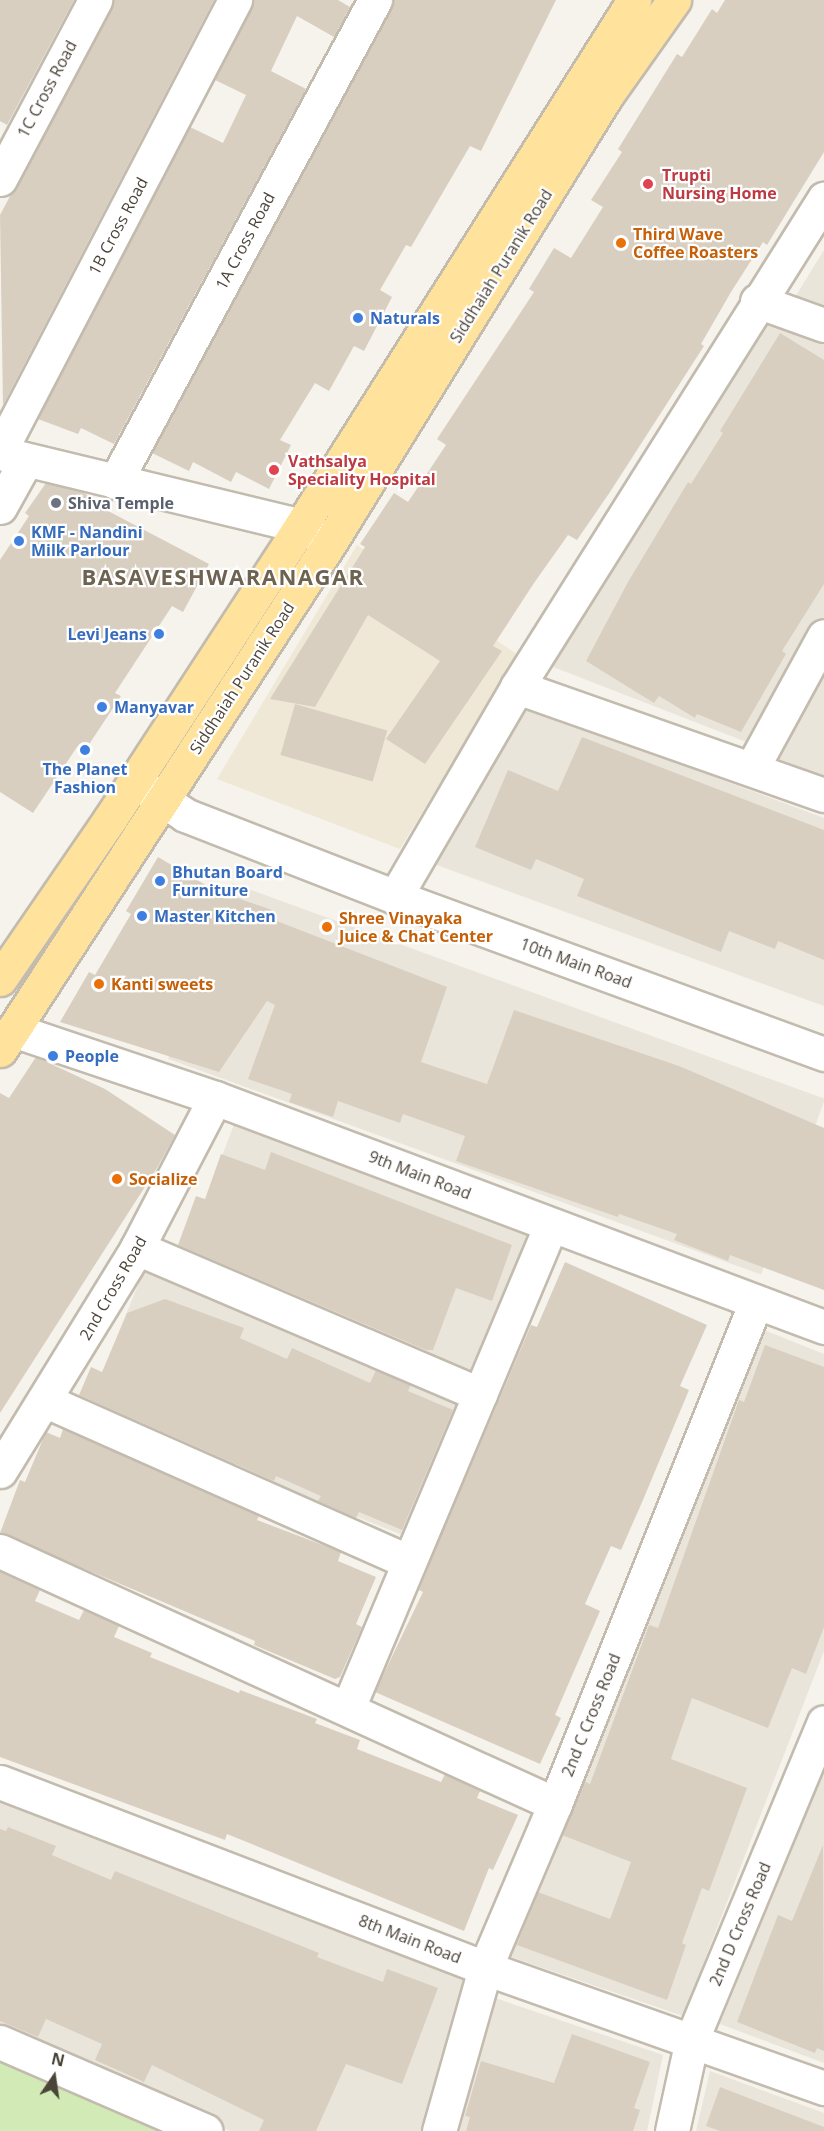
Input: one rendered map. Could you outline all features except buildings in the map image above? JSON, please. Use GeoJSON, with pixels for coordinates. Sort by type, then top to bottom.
{"type":"FeatureCollection","features":[{"type":"Feature","properties":{"kind":"main road","name":"Siddhaiah Puranik Road"},"geometry":{"type":"LineString","coordinates":[[0,979],[135,782],[301,526],[634,0]]}},
{"type":"Feature","properties":{"kind":"main road","name":"Siddhaiah Puranik Road"},"geometry":{"type":"LineString","coordinates":[[7,1040],[331,540],[606,96],[674,0]]}},
{"type":"Feature","properties":{"kind":"street","name":"1C Cross Road"},"geometry":{"type":"LineString","coordinates":[[0,179],[95,0]]}},
{"type":"Feature","properties":{"kind":"street","name":"1B Cross Road"},"geometry":{"type":"LineString","coordinates":[[0,507],[9,455],[235,0]]}},
{"type":"Feature","properties":{"kind":"street","name":"1A Cross Road"},"geometry":{"type":"LineString","coordinates":[[115,482],[375,0]]}},
{"type":"Feature","properties":{"kind":"street"},"geometry":{"type":"LineString","coordinates":[[395,897],[517,687],[757,301],[824,199]]}},
{"type":"Feature","properties":{"kind":"street"},"geometry":{"type":"LineString","coordinates":[[757,301],[824,325]]}},
{"type":"Feature","properties":{"kind":"street"},"geometry":{"type":"LineString","coordinates":[[9,455],[301,526],[331,540]]}},
{"type":"Feature","properties":{"kind":"street"},"geometry":{"type":"LineString","coordinates":[[752,768],[821,646]]}},
{"type":"Feature","properties":{"kind":"street"},"geometry":{"type":"LineString","coordinates":[[517,687],[824,795]]}},
{"type":"Feature","properties":{"kind":"street","name":"10th Main Road"},"geometry":{"type":"LineString","coordinates":[[135,782],[184,815],[395,897],[824,1054]]}},
{"type":"Feature","properties":{"kind":"street","name":"9th Main Road"},"geometry":{"type":"LineString","coordinates":[[7,1040],[215,1098],[824,1327]]}},
{"type":"Feature","properties":{"kind":"street","name":"2nd Cross Road"},"geometry":{"type":"LineString","coordinates":[[0,1471],[46,1401],[137,1248],[215,1098]]}},
{"type":"Feature","properties":{"kind":"street"},"geometry":{"type":"LineString","coordinates":[[348,1708],[552,1225]]}},
{"type":"Feature","properties":{"kind":"street"},"geometry":{"type":"LineString","coordinates":[[137,1248],[480,1394]]}},
{"type":"Feature","properties":{"kind":"street","name":"2nd C Cross Road"},"geometry":{"type":"LineString","coordinates":[[439,2131],[485,1968],[555,1804],[756,1302]]}},
{"type":"Feature","properties":{"kind":"street"},"geometry":{"type":"LineString","coordinates":[[46,1401],[409,1562]]}},
{"type":"Feature","properties":{"kind":"street"},"geometry":{"type":"LineString","coordinates":[[0,1551],[555,1804]]}},
{"type":"Feature","properties":{"kind":"street","name":"2nd D Cross Road"},"geometry":{"type":"LineString","coordinates":[[672,2131],[692,2039],[824,1722]]}},
{"type":"Feature","properties":{"kind":"street","name":"8th Main Road"},"geometry":{"type":"LineString","coordinates":[[0,1782],[485,1968],[692,2039],[824,2088]]}},
{"type":"Feature","properties":{"kind":"street"},"geometry":{"type":"LineString","coordinates":[[0,2042],[206,2131]]}},
{"type":"Feature","properties":{"kind":"shaded area"},"geometry":{"type":"Polygon","coordinates":[[[824,250],[824,313],[792,302],[824,250]]]}},
{"type":"Feature","properties":{"kind":"shaded area"},"geometry":{"type":"Polygon","coordinates":[[[763,310],[824,332],[824,617],[749,743],[548,665],[763,310]]]}},
{"type":"Feature","properties":{"kind":"shaded area"},"geometry":{"type":"Polygon","coordinates":[[[357,545],[518,655],[400,849],[217,779],[357,545]]]}},
{"type":"Feature","properties":{"kind":"shaded area"},"geometry":{"type":"Polygon","coordinates":[[[824,669],[824,781],[769,761],[824,669]]]}},
{"type":"Feature","properties":{"kind":"shaded area"},"geometry":{"type":"Polygon","coordinates":[[[527,707],[824,818],[824,1006],[434,864],[527,707]]]}},
{"type":"Feature","properties":{"kind":"shaded area"},"geometry":{"type":"Polygon","coordinates":[[[232,883],[824,1098],[761,1275],[168,1059],[232,883]]]}},
{"type":"Feature","properties":{"kind":"shaded area"},"geometry":{"type":"Polygon","coordinates":[[[235,1122],[535,1237],[482,1374],[182,1259],[235,1122]]]}},
{"type":"Feature","properties":{"kind":"shaded area"},"geometry":{"type":"Polygon","coordinates":[[[144,1270],[463,1399],[407,1537],[88,1408],[144,1270]]]}},
{"type":"Feature","properties":{"kind":"shaded area"},"geometry":{"type":"Polygon","coordinates":[[[764,1330],[824,1354],[824,1651],[683,2016],[505,1955],[764,1330]]]}},
{"type":"Feature","properties":{"kind":"shaded area"},"geometry":{"type":"Polygon","coordinates":[[[824,1771],[824,2063],[720,2024],[824,1771]]]}},
{"type":"Feature","properties":{"kind":"shaded area"},"geometry":{"type":"Polygon","coordinates":[[[0,1788],[472,1967],[426,2131],[230,2131],[0,2025],[0,1788]]]}},
{"type":"Feature","properties":{"kind":"shaded area"},"geometry":{"type":"Polygon","coordinates":[[[495,1998],[663,2055],[647,2131],[459,2131],[495,1998]]]}},
{"type":"Feature","properties":{"kind":"shaded area"},"geometry":{"type":"Polygon","coordinates":[[[710,2071],[824,2113],[824,2131],[696,2131],[710,2071]]]}},
{"type":"Feature","properties":{"kind":"green space"},"geometry":{"type":"Polygon","coordinates":[[[0,2046],[193,2131],[0,2131],[0,2046]]]}},
{"type":"Feature","properties":{"kind":"place","name":"Trupti Nursing Home"},"geometry":{"type":"Point","coordinates":[648,184]}},
{"type":"Feature","properties":{"kind":"place","name":"Third Wave Coffee Roasters"},"geometry":{"type":"Point","coordinates":[621,243]}},
{"type":"Feature","properties":{"kind":"place","name":"Naturals"},"geometry":{"type":"Point","coordinates":[358,318]}},
{"type":"Feature","properties":{"kind":"place","name":"Vathsalya Speciality Hospital"},"geometry":{"type":"Point","coordinates":[274,470]}},
{"type":"Feature","properties":{"kind":"place","name":"Shiva Temple"},"geometry":{"type":"Point","coordinates":[56,503]}},
{"type":"Feature","properties":{"kind":"place","name":"KMF - Nandini Milk Parlour"},"geometry":{"type":"Point","coordinates":[19,541]}},
{"type":"Feature","properties":{"kind":"place","name":"Levi Jeans"},"geometry":{"type":"Point","coordinates":[159,634]}},
{"type":"Feature","properties":{"kind":"place","name":"Manyavar"},"geometry":{"type":"Point","coordinates":[102,707]}},
{"type":"Feature","properties":{"kind":"place","name":"The Planet Fashion"},"geometry":{"type":"Point","coordinates":[85,750]}},
{"type":"Feature","properties":{"kind":"place","name":"Bhutan Board Furniture"},"geometry":{"type":"Point","coordinates":[160,881]}},
{"type":"Feature","properties":{"kind":"place","name":"Master Kitchen"},"geometry":{"type":"Point","coordinates":[142,916]}},
{"type":"Feature","properties":{"kind":"place","name":"Shree Vinayaka Juice & Chat Center"},"geometry":{"type":"Point","coordinates":[327,927]}},
{"type":"Feature","properties":{"kind":"place","name":"Kanti sweets"},"geometry":{"type":"Point","coordinates":[99,984]}},
{"type":"Feature","properties":{"kind":"place","name":"People"},"geometry":{"type":"Point","coordinates":[53,1056]}},
{"type":"Feature","properties":{"kind":"place","name":"Socialize"},"geometry":{"type":"Point","coordinates":[117,1179]}},
{"type":"Feature","properties":{"kind":"district","name":"BASAVESHWARANAGAR"},"geometry":{"type":"Point","coordinates":[223,577]}}]}
